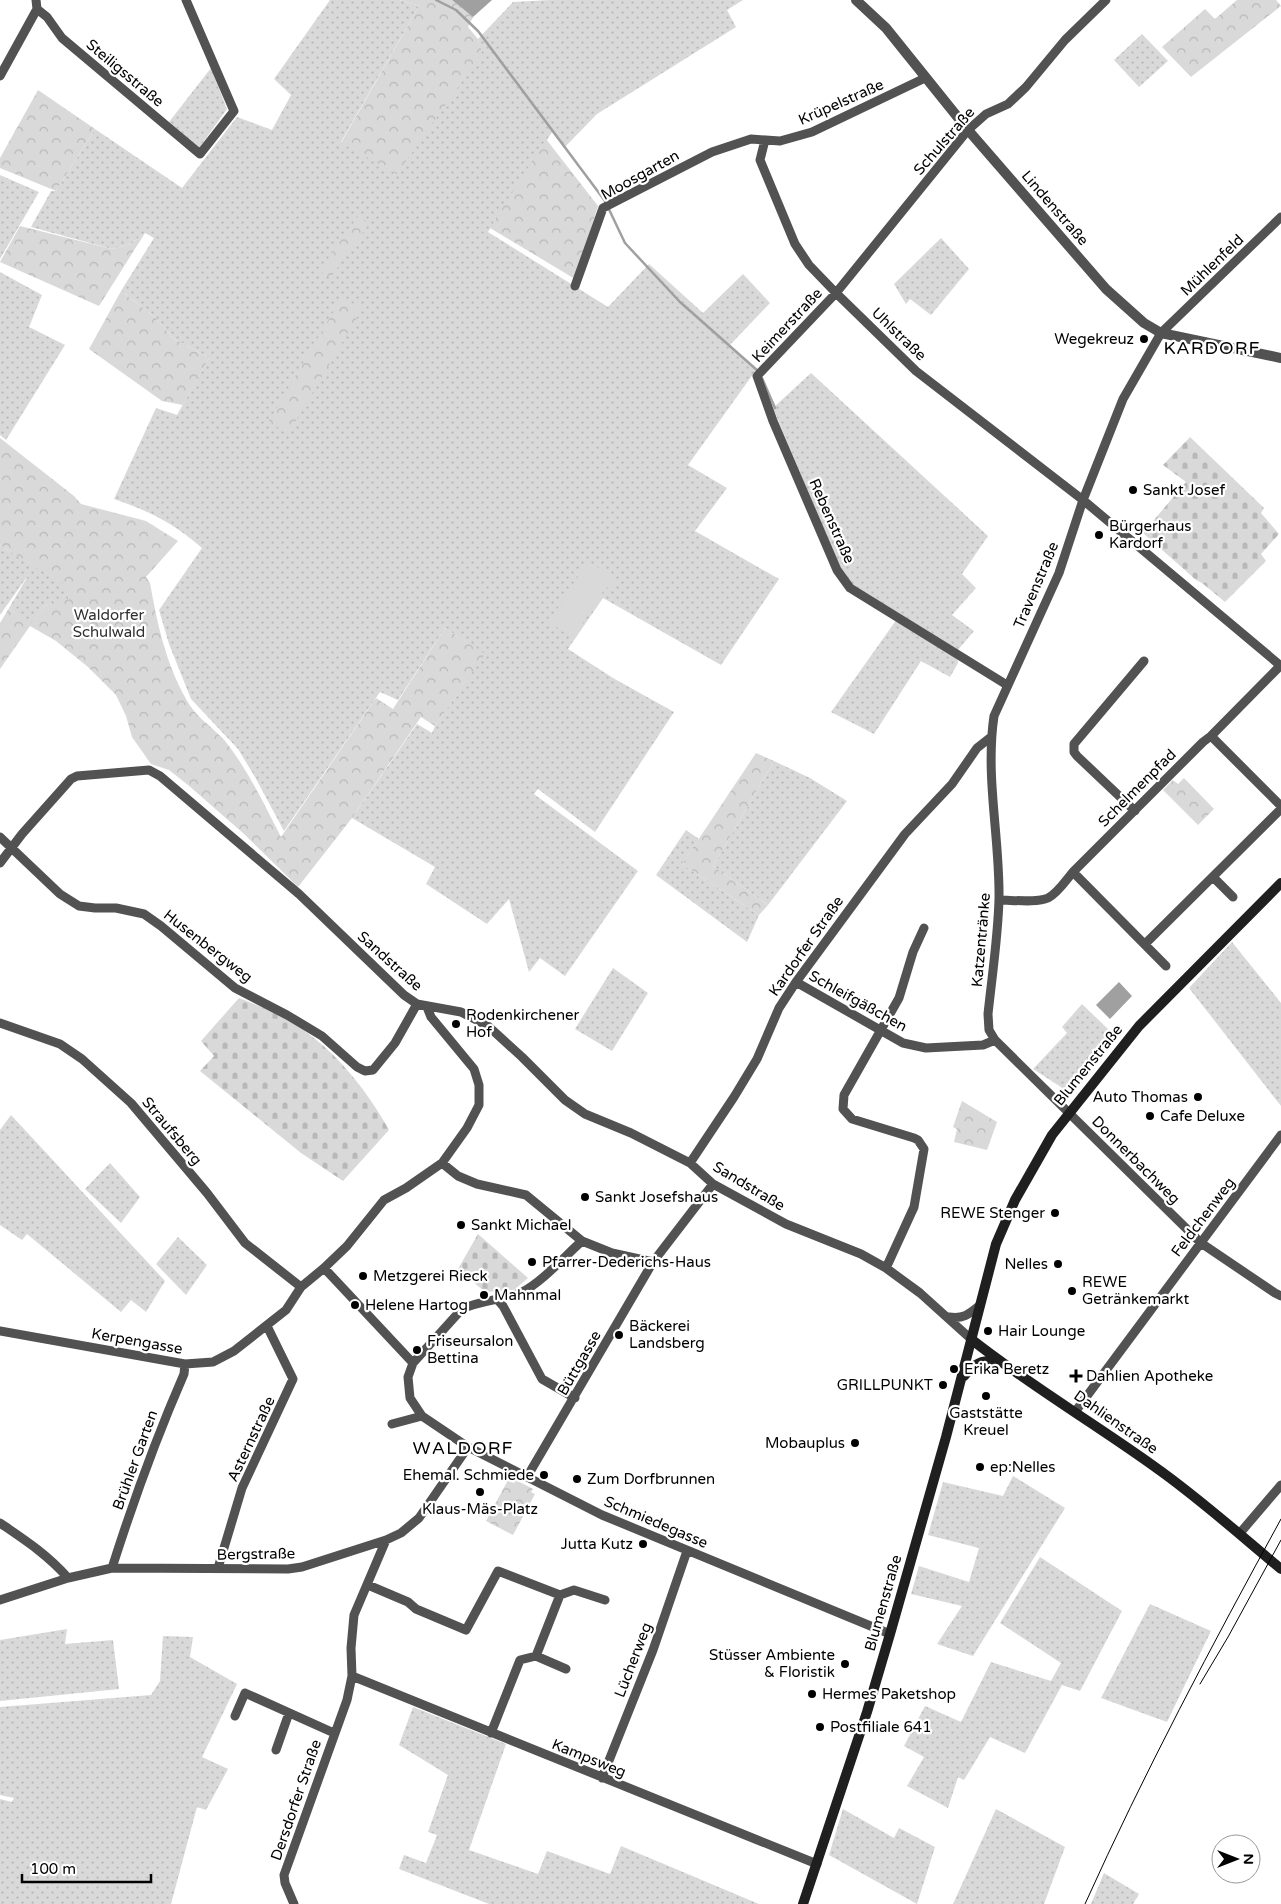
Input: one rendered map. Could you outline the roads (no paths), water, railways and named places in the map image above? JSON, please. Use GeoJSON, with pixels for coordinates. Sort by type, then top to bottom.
{"type":"FeatureCollection","features":[{"type":"Feature","properties":{"kind":"main road","name":"Blumenstraße"},"geometry":{"type":"LineString","coordinates":[[803,1904],[867,1712],[962,1377],[996,1244],[1004,1223],[1040,1154],[1069,1113],[1139,1026],[1281,883]]}},
{"type":"Feature","properties":{"kind":"main road","name":"Dahlienstraße"},"geometry":{"type":"LineString","coordinates":[[971,1339],[1156,1468],[1240,1533],[1281,1569]]}},
{"type":"Feature","properties":{"kind":"main road"},"geometry":{"type":"LineString","coordinates":[[962,1377],[972,1366],[986,1360],[1000,1361]]}},
{"type":"Feature","properties":{"kind":"street","name":"Steiligsstraße"},"geometry":{"type":"LineString","coordinates":[[36,5],[62,38],[200,154],[234,111],[186,0]]}},
{"type":"Feature","properties":{"kind":"street","name":"Lindenstraße"},"geometry":{"type":"LineString","coordinates":[[856,0],[886,28],[968,130],[1106,289],[1144,323],[1161,333],[1281,358]]}},
{"type":"Feature","properties":{"kind":"street","name":"Schulstraße"},"geometry":{"type":"LineString","coordinates":[[836,293],[968,130],[986,114],[1008,104],[1026,87],[1072,33],[1106,0]]}},
{"type":"Feature","properties":{"kind":"street"},"geometry":{"type":"LineString","coordinates":[[0,76],[36,5]]}},
{"type":"Feature","properties":{"kind":"street","name":"Krüpelstraße"},"geometry":{"type":"LineString","coordinates":[[765,140],[780,141],[812,132],[925,78]]}},
{"type":"Feature","properties":{"kind":"street","name":"Moosgarten"},"geometry":{"type":"LineString","coordinates":[[575,286],[603,208],[712,152],[752,139],[765,140]]}},
{"type":"Feature","properties":{"kind":"street","name":"Uhlstraße"},"geometry":{"type":"LineString","coordinates":[[765,140],[760,160],[795,244],[809,265],[836,293],[916,370],[1083,500],[1281,665]]}},
{"type":"Feature","properties":{"kind":"street","name":"Mühlenfeld"},"geometry":{"type":"LineString","coordinates":[[1161,333],[1281,217]]}},
{"type":"Feature","properties":{"kind":"street","name":"Keimerstraße"},"geometry":{"type":"LineString","coordinates":[[759,375],[836,293]]}},
{"type":"Feature","properties":{"kind":"street","name":"Travenstraße"},"geometry":{"type":"LineString","coordinates":[[991,737],[994,716],[1059,573],[1083,500],[1123,399],[1161,333]]}},
{"type":"Feature","properties":{"kind":"street","name":"Rebenstraße"},"geometry":{"type":"LineString","coordinates":[[759,375],[773,421],[837,570],[850,588],[1007,685]]}},
{"type":"Feature","properties":{"kind":"street"},"geometry":{"type":"LineString","coordinates":[[1135,811],[1077,756],[1074,744],[1144,661]]}},
{"type":"Feature","properties":{"kind":"street","name":"Schelmenpfad"},"geometry":{"type":"LineString","coordinates":[[999,900],[1047,898],[1055,893],[1073,872],[1203,742],[1212,736],[1281,665]]}},
{"type":"Feature","properties":{"kind":"street"},"geometry":{"type":"LineString","coordinates":[[1145,944],[1281,808],[1212,736]]}},
{"type":"Feature","properties":{"kind":"street","name":"Kardorfer Straße"},"geometry":{"type":"LineString","coordinates":[[690,1163],[734,1098],[757,1059],[779,1008],[796,982],[909,829],[952,784],[976,748],[991,737]]}},
{"type":"Feature","properties":{"kind":"street","name":"Katzentränke"},"geometry":{"type":"LineString","coordinates":[[991,737],[990,764],[998,854],[999,900],[988,1014],[989,1030],[995,1040],[1069,1113]]}},
{"type":"Feature","properties":{"kind":"street","name":"Sandstraße"},"geometry":{"type":"LineString","coordinates":[[0,863],[22,834],[71,779],[77,776],[149,770],[167,781],[299,894],[404,995],[417,1004],[460,1012],[488,1026],[565,1100],[584,1114],[631,1133],[690,1163],[713,1184],[786,1224],[861,1254],[886,1268],[948,1317],[971,1339]]}},
{"type":"Feature","properties":{"kind":"street","name":"Husenbergweg"},"geometry":{"type":"LineString","coordinates":[[0,837],[60,894],[79,906],[116,908],[144,914],[235,988],[322,1036],[357,1067],[365,1071],[373,1070],[395,1043],[417,1004]]}},
{"type":"Feature","properties":{"kind":"street"},"geometry":{"type":"LineString","coordinates":[[1073,872],[1166,966]]}},
{"type":"Feature","properties":{"kind":"street"},"geometry":{"type":"LineString","coordinates":[[1213,877],[1233,897]]}},
{"type":"Feature","properties":{"kind":"street"},"geometry":{"type":"LineString","coordinates":[[886,1268],[914,1207],[924,1155],[921,1144],[914,1138],[852,1119],[843,1109],[844,1095],[899,998],[913,952],[924,928]]}},
{"type":"Feature","properties":{"kind":"street","name":"Schleifgäßchen"},"geometry":{"type":"LineString","coordinates":[[796,982],[903,1043],[926,1048],[983,1045],[995,1040]]}},
{"type":"Feature","properties":{"kind":"street","name":"Kerpengasse"},"geometry":{"type":"LineString","coordinates":[[0,1331],[185,1364],[213,1362],[234,1351],[267,1326],[286,1310],[301,1287],[347,1246],[384,1200],[406,1188],[442,1163],[467,1128],[479,1105],[479,1084],[474,1070],[431,1017],[427,1006]]}},
{"type":"Feature","properties":{"kind":"street","name":"Straufsberg"},"geometry":{"type":"LineString","coordinates":[[0,1023],[60,1044],[82,1059],[131,1103],[207,1193],[245,1242],[301,1287]]}},
{"type":"Feature","properties":{"kind":"street","name":"Donnerbachweg"},"geometry":{"type":"LineString","coordinates":[[1069,1113],[1201,1243],[1281,1296]]}},
{"type":"Feature","properties":{"kind":"street","name":"Feldchenweg"},"geometry":{"type":"LineString","coordinates":[[1075,1412],[1281,1135]]}},
{"type":"Feature","properties":{"kind":"street"},"geometry":{"type":"LineString","coordinates":[[442,1163],[458,1176],[477,1184],[526,1194],[582,1241],[612,1253],[654,1262]]}},
{"type":"Feature","properties":{"kind":"street","name":"Büttgasse"},"geometry":{"type":"LineString","coordinates":[[527,1477],[654,1262],[713,1184]]}},
{"type":"Feature","properties":{"kind":"street"},"geometry":{"type":"LineString","coordinates":[[324,1268],[413,1363],[462,1309],[473,1304],[522,1292],[533,1285],[582,1241]]}},
{"type":"Feature","properties":{"kind":"street"},"geometry":{"type":"LineString","coordinates":[[497,1299],[503,1306],[542,1379],[575,1398]]}},
{"type":"Feature","properties":{"kind":"street"},"geometry":{"type":"LineString","coordinates":[[948,1317],[959,1319],[968,1316],[979,1306]]}},
{"type":"Feature","properties":{"kind":"street","name":"Asternstraße"},"geometry":{"type":"LineString","coordinates":[[218,1568],[242,1488],[294,1379],[267,1326]]}},
{"type":"Feature","properties":{"kind":"street","name":"Schmiedegasse"},"geometry":{"type":"LineString","coordinates":[[413,1363],[408,1377],[410,1398],[422,1416],[468,1447],[602,1515],[890,1634]]}},
{"type":"Feature","properties":{"kind":"street","name":"Brühler Garten"},"geometry":{"type":"LineString","coordinates":[[112,1568],[156,1438],[184,1374],[185,1364]]}},
{"type":"Feature","properties":{"kind":"street"},"geometry":{"type":"LineString","coordinates":[[392,1424],[422,1416]]}},
{"type":"Feature","properties":{"kind":"street","name":"Bergstraße"},"geometry":{"type":"LineString","coordinates":[[0,1600],[68,1578],[112,1568],[288,1569],[302,1567],[386,1540],[401,1533],[419,1518],[468,1447]]}},
{"type":"Feature","properties":{"kind":"street"},"geometry":{"type":"LineString","coordinates":[[1240,1533],[1281,1485]]}},
{"type":"Feature","properties":{"kind":"street"},"geometry":{"type":"LineString","coordinates":[[0,1523],[48,1557],[68,1578]]}},
{"type":"Feature","properties":{"kind":"street","name":"Dersdorfer Straße"},"geometry":{"type":"LineString","coordinates":[[294,1904],[285,1883],[284,1875],[347,1700],[352,1676],[354,1615],[386,1540]]}},
{"type":"Feature","properties":{"kind":"street","name":"Lücherweg"},"geometry":{"type":"LineString","coordinates":[[602,1778],[653,1650],[687,1551]]}},
{"type":"Feature","properties":{"kind":"street"},"geometry":{"type":"LineString","coordinates":[[368,1584],[408,1602],[416,1609],[466,1630],[498,1571],[560,1595],[574,1590],[604,1600]]}},
{"type":"Feature","properties":{"kind":"street"},"geometry":{"type":"LineString","coordinates":[[536,1656],[560,1595]]}},
{"type":"Feature","properties":{"kind":"street"},"geometry":{"type":"LineString","coordinates":[[491,1733],[520,1660],[536,1656],[566,1669]]}},
{"type":"Feature","properties":{"kind":"street","name":"Kampsweg"},"geometry":{"type":"LineString","coordinates":[[352,1676],[816,1864]]}},
{"type":"Feature","properties":{"kind":"street","name":"Dersdorfer Straße"},"geometry":{"type":"LineString","coordinates":[[235,1716],[245,1693],[334,1733]]}},
{"type":"Feature","properties":{"kind":"street"},"geometry":{"type":"LineString","coordinates":[[276,1750],[289,1713]]}},
{"type":"Feature","properties":{"kind":"waterway"},"geometry":{"type":"LineString","coordinates":[[436,0],[456,10],[478,31],[605,201],[625,243],[680,302],[758,371]]}},
{"type":"Feature","properties":{"kind":"waterway"},"geometry":{"type":"LineString","coordinates":[[762,378],[775,408]]}},
{"type":"Feature","properties":{"kind":"tram line"},"geometry":{"type":"LineString","coordinates":[[1085,1904],[1179,1710],[1281,1519]]}},
{"type":"Feature","properties":{"kind":"tram line"},"geometry":{"type":"LineString","coordinates":[[1200,1684],[1281,1540]]}},
{"type":"Feature","properties":{"kind":"place","name":"Wegekreuz"},"geometry":{"type":"Point","coordinates":[1144,339]}},
{"type":"Feature","properties":{"kind":"place","name":"Sankt Josef"},"geometry":{"type":"Point","coordinates":[1133,490]}},
{"type":"Feature","properties":{"kind":"place","name":"Bürgerhaus Kardorf"},"geometry":{"type":"Point","coordinates":[1099,535]}},
{"type":"Feature","properties":{"kind":"place","name":"Rodenkirchener Hof"},"geometry":{"type":"Point","coordinates":[456,1024]}},
{"type":"Feature","properties":{"kind":"place","name":"Auto Thomas"},"geometry":{"type":"Point","coordinates":[1198,1097]}},
{"type":"Feature","properties":{"kind":"place","name":"Cafe Deluxe"},"geometry":{"type":"Point","coordinates":[1150,1116]}},
{"type":"Feature","properties":{"kind":"place","name":"Sankt Josefshaus"},"geometry":{"type":"Point","coordinates":[585,1197]}},
{"type":"Feature","properties":{"kind":"place","name":"REWE Stenger"},"geometry":{"type":"Point","coordinates":[1055,1213]}},
{"type":"Feature","properties":{"kind":"place","name":"Sankt Michael"},"geometry":{"type":"Point","coordinates":[461,1225]}},
{"type":"Feature","properties":{"kind":"place","name":"Pfarrer-Dederichs-Haus"},"geometry":{"type":"Point","coordinates":[532,1262]}},
{"type":"Feature","properties":{"kind":"place","name":"Nelles"},"geometry":{"type":"Point","coordinates":[1058,1264]}},
{"type":"Feature","properties":{"kind":"place","name":"Metzgerei Rieck"},"geometry":{"type":"Point","coordinates":[363,1276]}},
{"type":"Feature","properties":{"kind":"place","name":"REWE Getränkemarkt"},"geometry":{"type":"Point","coordinates":[1072,1291]}},
{"type":"Feature","properties":{"kind":"place","name":"Mahnmal"},"geometry":{"type":"Point","coordinates":[484,1295]}},
{"type":"Feature","properties":{"kind":"place","name":"Helene Hartog"},"geometry":{"type":"Point","coordinates":[355,1305]}},
{"type":"Feature","properties":{"kind":"place","name":"Hair Lounge"},"geometry":{"type":"Point","coordinates":[988,1331]}},
{"type":"Feature","properties":{"kind":"place","name":"Bäckerei Landsberg"},"geometry":{"type":"Point","coordinates":[619,1335]}},
{"type":"Feature","properties":{"kind":"place","name":"Friseursalon Bettina"},"geometry":{"type":"Point","coordinates":[417,1350]}},
{"type":"Feature","properties":{"kind":"place","name":"Erika Beretz"},"geometry":{"type":"Point","coordinates":[954,1369]}},
{"type":"Feature","properties":{"kind":"place","name":"Dahlien Apotheke"},"geometry":{"type":"Point","coordinates":[1076,1376]}},
{"type":"Feature","properties":{"kind":"place","name":"GRILLPUNKT"},"geometry":{"type":"Point","coordinates":[943,1385]}},
{"type":"Feature","properties":{"kind":"place","name":"Gaststätte Kreuel"},"geometry":{"type":"Point","coordinates":[986,1396]}},
{"type":"Feature","properties":{"kind":"place","name":"Mobauplus"},"geometry":{"type":"Point","coordinates":[855,1443]}},
{"type":"Feature","properties":{"kind":"place","name":"ep:Nelles"},"geometry":{"type":"Point","coordinates":[980,1467]}},
{"type":"Feature","properties":{"kind":"place","name":"Ehemal. Schmiede"},"geometry":{"type":"Point","coordinates":[544,1475]}},
{"type":"Feature","properties":{"kind":"place","name":"Zum Dorfbrunnen"},"geometry":{"type":"Point","coordinates":[577,1479]}},
{"type":"Feature","properties":{"kind":"place","name":"Klaus-Mäs-Platz"},"geometry":{"type":"Point","coordinates":[480,1492]}},
{"type":"Feature","properties":{"kind":"place","name":"Jutta Kutz"},"geometry":{"type":"Point","coordinates":[643,1544]}},
{"type":"Feature","properties":{"kind":"place","name":"Stüsser Ambiente & Floristik"},"geometry":{"type":"Point","coordinates":[845,1664]}},
{"type":"Feature","properties":{"kind":"place","name":"Hermes Paketshop"},"geometry":{"type":"Point","coordinates":[812,1694]}},
{"type":"Feature","properties":{"kind":"place","name":"Postfiliale 641"},"geometry":{"type":"Point","coordinates":[820,1727]}},
{"type":"Feature","properties":{"kind":"district","name":"KARDORF"},"geometry":{"type":"Point","coordinates":[1212,348]}},
{"type":"Feature","properties":{"kind":"district","name":"WALDORF"},"geometry":{"type":"Point","coordinates":[463,1448]}},
{"type":"Feature","properties":{"kind":"park label","name":"Waldorfer Schulwald"},"geometry":{"type":"Point","coordinates":[109,624]}}]}
